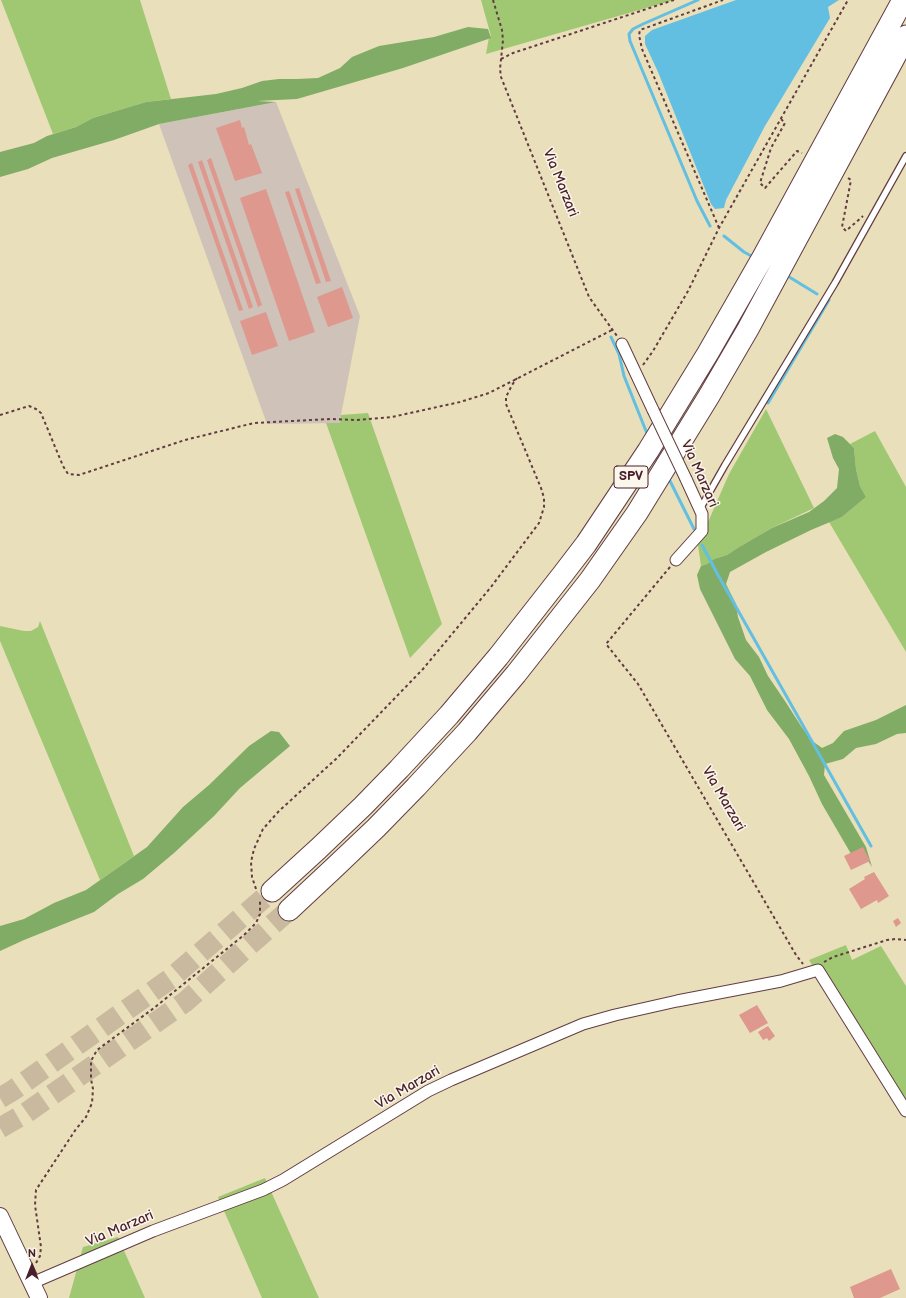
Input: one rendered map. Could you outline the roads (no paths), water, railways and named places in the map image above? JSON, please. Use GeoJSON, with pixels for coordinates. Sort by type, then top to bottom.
{"type":"FeatureCollection","features":[{"type":"Feature","properties":{"kind":"highway","name":"SPV"},"geometry":{"type":"LineString","coordinates":[[262,892],[318,849],[399,769],[449,715],[498,657],[586,544],[648,451],[704,359],[763,257],[903,0]]}},
{"type":"Feature","properties":{"kind":"highway","name":"SPV"},"geometry":{"type":"LineString","coordinates":[[289,910],[381,822],[467,732],[516,674],[590,580],[637,513],[709,396],[748,329],[906,36]]}},
{"type":"Feature","properties":{"kind":"main road"},"geometry":{"type":"LineString","coordinates":[[0,1216],[39,1298]]}},
{"type":"Feature","properties":{"kind":"street","name":"Via Marzari"},"geometry":{"type":"LineString","coordinates":[[622,344],[702,514],[702,530],[676,560]]}},
{"type":"Feature","properties":{"kind":"street","name":"Via Marzari"},"geometry":{"type":"LineString","coordinates":[[28,1277],[263,1190],[283,1180],[428,1091],[583,1024],[677,1001],[781,981],[818,970],[906,1111]]}},
{"type":"Feature","properties":{"kind":"lane"},"geometry":{"type":"LineString","coordinates":[[700,509],[880,205],[906,156]]}},
{"type":"Feature","properties":{"kind":"water"},"geometry":{"type":"Polygon","coordinates":[[[736,0],[839,0],[828,7],[830,18],[765,126],[726,200],[724,208],[715,209],[711,204],[658,72],[645,44],[645,36],[652,30],[736,0]]]}},
{"type":"Feature","properties":{"kind":"waterway"},"geometry":{"type":"LineString","coordinates":[[698,0],[643,24],[633,29],[629,34],[630,41],[697,201],[710,226]]}},
{"type":"Feature","properties":{"kind":"waterway"},"geometry":{"type":"LineString","coordinates":[[724,236],[744,252],[755,258]]}},
{"type":"Feature","properties":{"kind":"waterway"},"geometry":{"type":"LineString","coordinates":[[786,275],[817,294]]}},
{"type":"Feature","properties":{"kind":"waterway"},"geometry":{"type":"LineString","coordinates":[[768,403],[829,300]]}},
{"type":"Feature","properties":{"kind":"waterway"},"geometry":{"type":"LineString","coordinates":[[611,337],[619,354],[624,376],[648,436]]}},
{"type":"Feature","properties":{"kind":"waterway"},"geometry":{"type":"LineString","coordinates":[[668,477],[694,529]]}},
{"type":"Feature","properties":{"kind":"waterway"},"geometry":{"type":"LineString","coordinates":[[702,545],[871,846]]}},
{"type":"Feature","properties":{"kind":"tunnel"},"geometry":{"type":"LineString","coordinates":[[0,1098],[170,979],[272,891]]}},
{"type":"Feature","properties":{"kind":"tunnel"},"geometry":{"type":"LineString","coordinates":[[0,1128],[26,1113],[185,1002],[289,910]]}}]}
